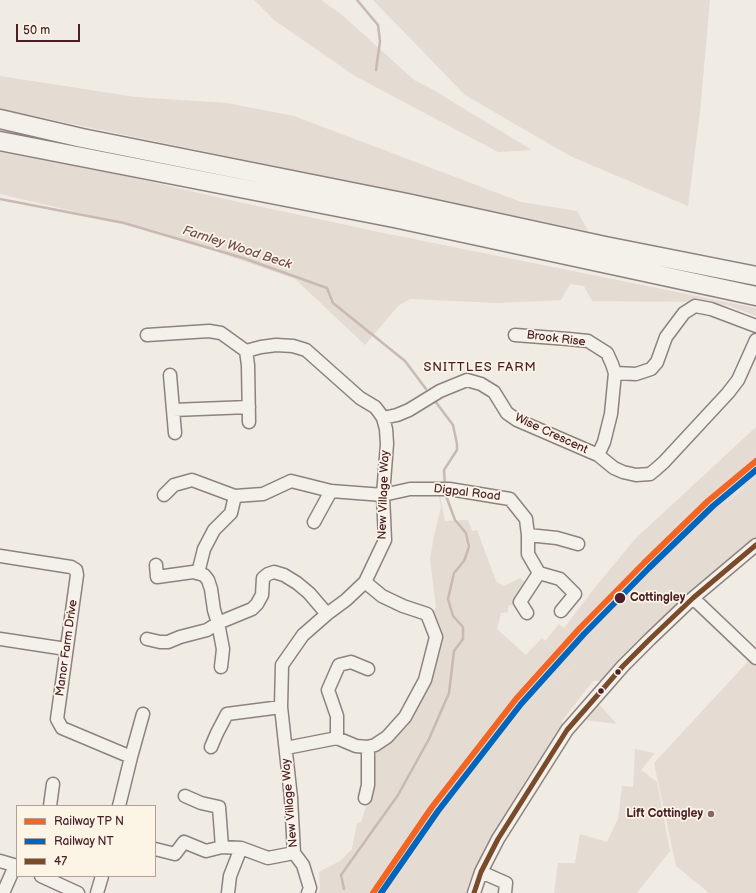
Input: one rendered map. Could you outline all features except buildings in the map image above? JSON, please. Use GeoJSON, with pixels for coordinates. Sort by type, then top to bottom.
{"type":"FeatureCollection","features":[{"type":"Feature","properties":{"kind":"highway"},"geometry":{"type":"LineString","coordinates":[[0,119],[82,138],[399,201],[756,296]]}},
{"type":"Feature","properties":{"kind":"highway"},"geometry":{"type":"LineString","coordinates":[[0,141],[394,218],[580,249]]}},
{"type":"Feature","properties":{"kind":"highway"},"geometry":{"type":"LineString","coordinates":[[602,254],[756,276]]}},
{"type":"Feature","properties":{"kind":"street"},"geometry":{"type":"LineString","coordinates":[[615,373],[636,374],[651,369],[657,362],[666,337],[684,313],[695,306],[711,308],[756,326]]}},
{"type":"Feature","properties":{"kind":"street"},"geometry":{"type":"LineString","coordinates":[[147,335],[209,331],[221,333],[246,351],[248,365],[249,422]]}},
{"type":"Feature","properties":{"kind":"street","name":"Brook Rise"},"geometry":{"type":"LineString","coordinates":[[515,335],[588,342],[607,353],[615,373],[611,414],[604,442],[598,455]]}},
{"type":"Feature","properties":{"kind":"street"},"geometry":{"type":"LineString","coordinates":[[598,455],[614,468],[631,475],[650,474],[728,393],[738,380],[756,340]]}},
{"type":"Feature","properties":{"kind":"street"},"geometry":{"type":"LineString","coordinates":[[246,351],[276,345],[293,346],[306,350],[360,398],[375,407],[383,418]]}},
{"type":"Feature","properties":{"kind":"street"},"geometry":{"type":"LineString","coordinates":[[170,375],[175,433]]}},
{"type":"Feature","properties":{"kind":"street","name":"Wise Crescent"},"geometry":{"type":"LineString","coordinates":[[383,418],[409,410],[440,391],[467,380],[481,384],[494,392],[507,413],[517,420],[598,455]]}},
{"type":"Feature","properties":{"kind":"street"},"geometry":{"type":"LineString","coordinates":[[173,410],[249,407]]}},
{"type":"Feature","properties":{"kind":"street","name":"New Village Way"},"geometry":{"type":"LineString","coordinates":[[308,893],[310,888],[303,865],[294,853],[286,748],[281,708],[282,665],[303,635],[346,600],[365,582],[385,540],[383,495],[387,444],[386,429],[383,418]]}},
{"type":"Feature","properties":{"kind":"street"},"geometry":{"type":"LineString","coordinates":[[164,495],[174,485],[192,480],[235,496],[231,513],[214,530],[204,549],[198,573]]}},
{"type":"Feature","properties":{"kind":"street","name":"Digpal Road"},"geometry":{"type":"LineString","coordinates":[[235,496],[264,494],[291,481],[331,491],[383,495],[410,489],[443,489],[510,499],[526,519],[528,554],[539,573]]}},
{"type":"Feature","properties":{"kind":"street"},"geometry":{"type":"LineString","coordinates":[[314,522],[331,491]]}},
{"type":"Feature","properties":{"kind":"street"},"geometry":{"type":"LineString","coordinates":[[528,535],[557,538],[578,544]]}},
{"type":"Feature","properties":{"kind":"street"},"geometry":{"type":"LineString","coordinates":[[474,893],[481,872],[498,839],[567,730],[623,666],[693,598],[756,545]]}},
{"type":"Feature","properties":{"kind":"street","name":"Manor Farm Drive"},"geometry":{"type":"LineString","coordinates":[[0,556],[71,567],[76,570],[78,575],[57,719],[62,728],[131,757]]}},
{"type":"Feature","properties":{"kind":"street"},"geometry":{"type":"LineString","coordinates":[[156,565],[157,577],[198,573],[208,580],[218,623],[222,649],[220,667]]}},
{"type":"Feature","properties":{"kind":"street"},"geometry":{"type":"LineString","coordinates":[[147,639],[168,642],[180,637],[207,630],[218,623],[252,609],[262,595],[263,578],[274,572],[284,575],[297,583],[309,593],[327,614]]}},
{"type":"Feature","properties":{"kind":"street"},"geometry":{"type":"LineString","coordinates":[[527,614],[520,602],[539,573],[560,579],[576,594],[560,611]]}},
{"type":"Feature","properties":{"kind":"street"},"geometry":{"type":"LineString","coordinates":[[286,748],[337,738],[356,746],[368,747],[375,744],[387,737],[405,717],[425,680],[436,637],[427,614],[403,606],[382,596],[365,582]]}},
{"type":"Feature","properties":{"kind":"street"},"geometry":{"type":"LineString","coordinates":[[693,598],[756,658]]}},
{"type":"Feature","properties":{"kind":"street"},"geometry":{"type":"LineString","coordinates":[[0,639],[66,649]]}},
{"type":"Feature","properties":{"kind":"street"},"geometry":{"type":"LineString","coordinates":[[337,738],[337,716],[328,690],[339,665],[351,662],[368,669]]}},
{"type":"Feature","properties":{"kind":"street"},"geometry":{"type":"LineString","coordinates":[[211,747],[226,714],[281,708]]}},
{"type":"Feature","properties":{"kind":"street"},"geometry":{"type":"LineString","coordinates":[[119,805],[143,714]]}},
{"type":"Feature","properties":{"kind":"street"},"geometry":{"type":"LineString","coordinates":[[365,798],[368,785],[368,747]]}},
{"type":"Feature","properties":{"kind":"street"},"geometry":{"type":"LineString","coordinates":[[50,805],[53,784]]}},
{"type":"Feature","properties":{"kind":"street"},"geometry":{"type":"LineString","coordinates":[[185,796],[201,803],[219,807],[222,847]]}},
{"type":"Feature","properties":{"kind":"street"},"geometry":{"type":"LineString","coordinates":[[156,849],[175,854],[184,842],[206,850],[222,847],[241,848],[268,858],[294,853]]}},
{"type":"Feature","properties":{"kind":"street"},"geometry":{"type":"LineString","coordinates":[[228,893],[230,876],[241,848]]}},
{"type":"Feature","properties":{"kind":"street"},"geometry":{"type":"LineString","coordinates":[[0,861],[16,866],[3,893]]}},
{"type":"Feature","properties":{"kind":"street"},"geometry":{"type":"LineString","coordinates":[[481,872],[506,883],[505,893]]}},
{"type":"Feature","properties":{"kind":"street"},"geometry":{"type":"LineString","coordinates":[[43,877],[78,893]]}},
{"type":"Feature","properties":{"kind":"street"},"geometry":{"type":"LineString","coordinates":[[97,893],[102,877]]}},
{"type":"Feature","properties":{"kind":"shaded area"},"geometry":{"type":"Polygon","coordinates":[[[254,0],[321,0],[341,14],[414,80],[430,88],[532,150],[498,152],[355,76],[274,20],[254,0]]]}},
{"type":"Feature","properties":{"kind":"shaded area"},"geometry":{"type":"Polygon","coordinates":[[[373,0],[710,0],[700,112],[688,206],[570,156],[465,95],[373,0]]]}},
{"type":"Feature","properties":{"kind":"shaded area"},"geometry":{"type":"Polygon","coordinates":[[[0,76],[135,97],[227,103],[294,116],[521,202],[577,211],[588,231],[0,109],[0,76]]]}},
{"type":"Feature","properties":{"kind":"shaded area"},"geometry":{"type":"Polygon","coordinates":[[[0,152],[121,175],[379,232],[756,308],[756,316],[730,306],[703,302],[592,301],[584,286],[570,284],[561,300],[499,303],[410,299],[398,306],[365,345],[295,279],[161,232],[0,194],[0,152]]]}},
{"type":"Feature","properties":{"kind":"shaded area"},"geometry":{"type":"Polygon","coordinates":[[[756,427],[756,452],[712,491],[601,596],[593,590],[635,539],[756,427]]]}},
{"type":"Feature","properties":{"kind":"shaded area"},"geometry":{"type":"Polygon","coordinates":[[[756,452],[756,477],[735,494],[591,633],[597,638],[559,684],[551,677],[495,743],[441,814],[399,874],[388,893],[369,893],[415,824],[442,787],[514,697],[555,650],[545,641],[559,624],[564,628],[593,590],[601,596],[712,491],[756,452]]]}},
{"type":"Feature","properties":{"kind":"shaded area"},"geometry":{"type":"Polygon","coordinates":[[[756,477],[756,538],[673,609],[639,641],[602,681],[593,681],[562,721],[563,725],[527,778],[477,865],[466,893],[388,893],[399,874],[441,814],[495,743],[551,677],[559,684],[597,638],[591,633],[687,537],[756,477]]]}},
{"type":"Feature","properties":{"kind":"shaded area"},"geometry":{"type":"Polygon","coordinates":[[[439,496],[445,521],[468,520],[472,531],[477,530],[496,581],[504,586],[520,578],[527,584],[515,604],[508,606],[508,612],[501,613],[497,629],[526,655],[542,638],[555,650],[514,697],[442,787],[415,824],[369,893],[319,893],[319,872],[340,861],[352,849],[357,823],[361,822],[370,795],[376,752],[390,740],[441,637],[439,624],[432,613],[436,607],[430,559],[441,507],[439,496]]]}},
{"type":"Feature","properties":{"kind":"shaded area","name":"Lift Cottingley"},"geometry":{"type":"Polygon","coordinates":[[[753,656],[756,658],[756,893],[709,893],[676,866],[654,763],[753,656]]]}},
{"type":"Feature","properties":{"kind":"shaded area"},"geometry":{"type":"Polygon","coordinates":[[[594,699],[617,724],[577,719],[594,699]]]}},
{"type":"Feature","properties":{"kind":"shaded area"},"geometry":{"type":"Polygon","coordinates":[[[635,749],[655,753],[641,770],[657,782],[670,851],[637,893],[554,893],[558,863],[575,863],[580,834],[607,842],[618,819],[622,786],[633,787],[635,749]]]}},
{"type":"Feature","properties":{"kind":"waterway","name":"Farnley Wood Beck"},"geometry":{"type":"LineString","coordinates":[[357,0],[378,25],[380,41],[376,70]]}},
{"type":"Feature","properties":{"kind":"waterway","name":"Farnley Wood Beck"},"geometry":{"type":"LineString","coordinates":[[0,199],[124,223],[243,258],[327,288],[333,303],[405,361],[426,389]]}},
{"type":"Feature","properties":{"kind":"waterway","name":"Farnley Wood Beck"},"geometry":{"type":"LineString","coordinates":[[435,401],[453,425],[457,444],[457,450],[444,470],[445,486]]}},
{"type":"Feature","properties":{"kind":"waterway","name":"Farnley Wood Beck"},"geometry":{"type":"LineString","coordinates":[[344,889],[341,875],[398,795],[429,739],[449,693],[454,651],[463,639],[463,627],[453,616],[448,599],[454,573],[464,561],[469,547],[466,533],[455,520],[445,493]]}},
{"type":"Feature","properties":{"kind":"transit line"},"geometry":{"type":"LineString","coordinates":[[373,893],[432,807],[516,699],[579,629],[644,563],[708,501],[756,461]]}},
{"type":"Feature","properties":{"kind":"transit line","name":"47"},"geometry":{"type":"LineString","coordinates":[[474,893],[481,872],[498,839],[567,730],[623,666],[650,639],[693,598],[756,545]]}},
{"type":"Feature","properties":{"kind":"rail line","name":"NT"},"geometry":{"type":"LineString","coordinates":[[381,893],[438,811],[521,704],[584,634],[649,568],[713,506],[756,470]]}},
{"type":"Feature","properties":{"kind":"place","name":"Cottingley"},"geometry":{"type":"Point","coordinates":[620,598]}},
{"type":"Feature","properties":{"kind":"place","name":"Lift Cottingley"},"geometry":{"type":"Point","coordinates":[711,814]}},
{"type":"Feature","properties":{"kind":"district","name":"SNITTLES FARM"},"geometry":{"type":"Point","coordinates":[480,368]}}]}
